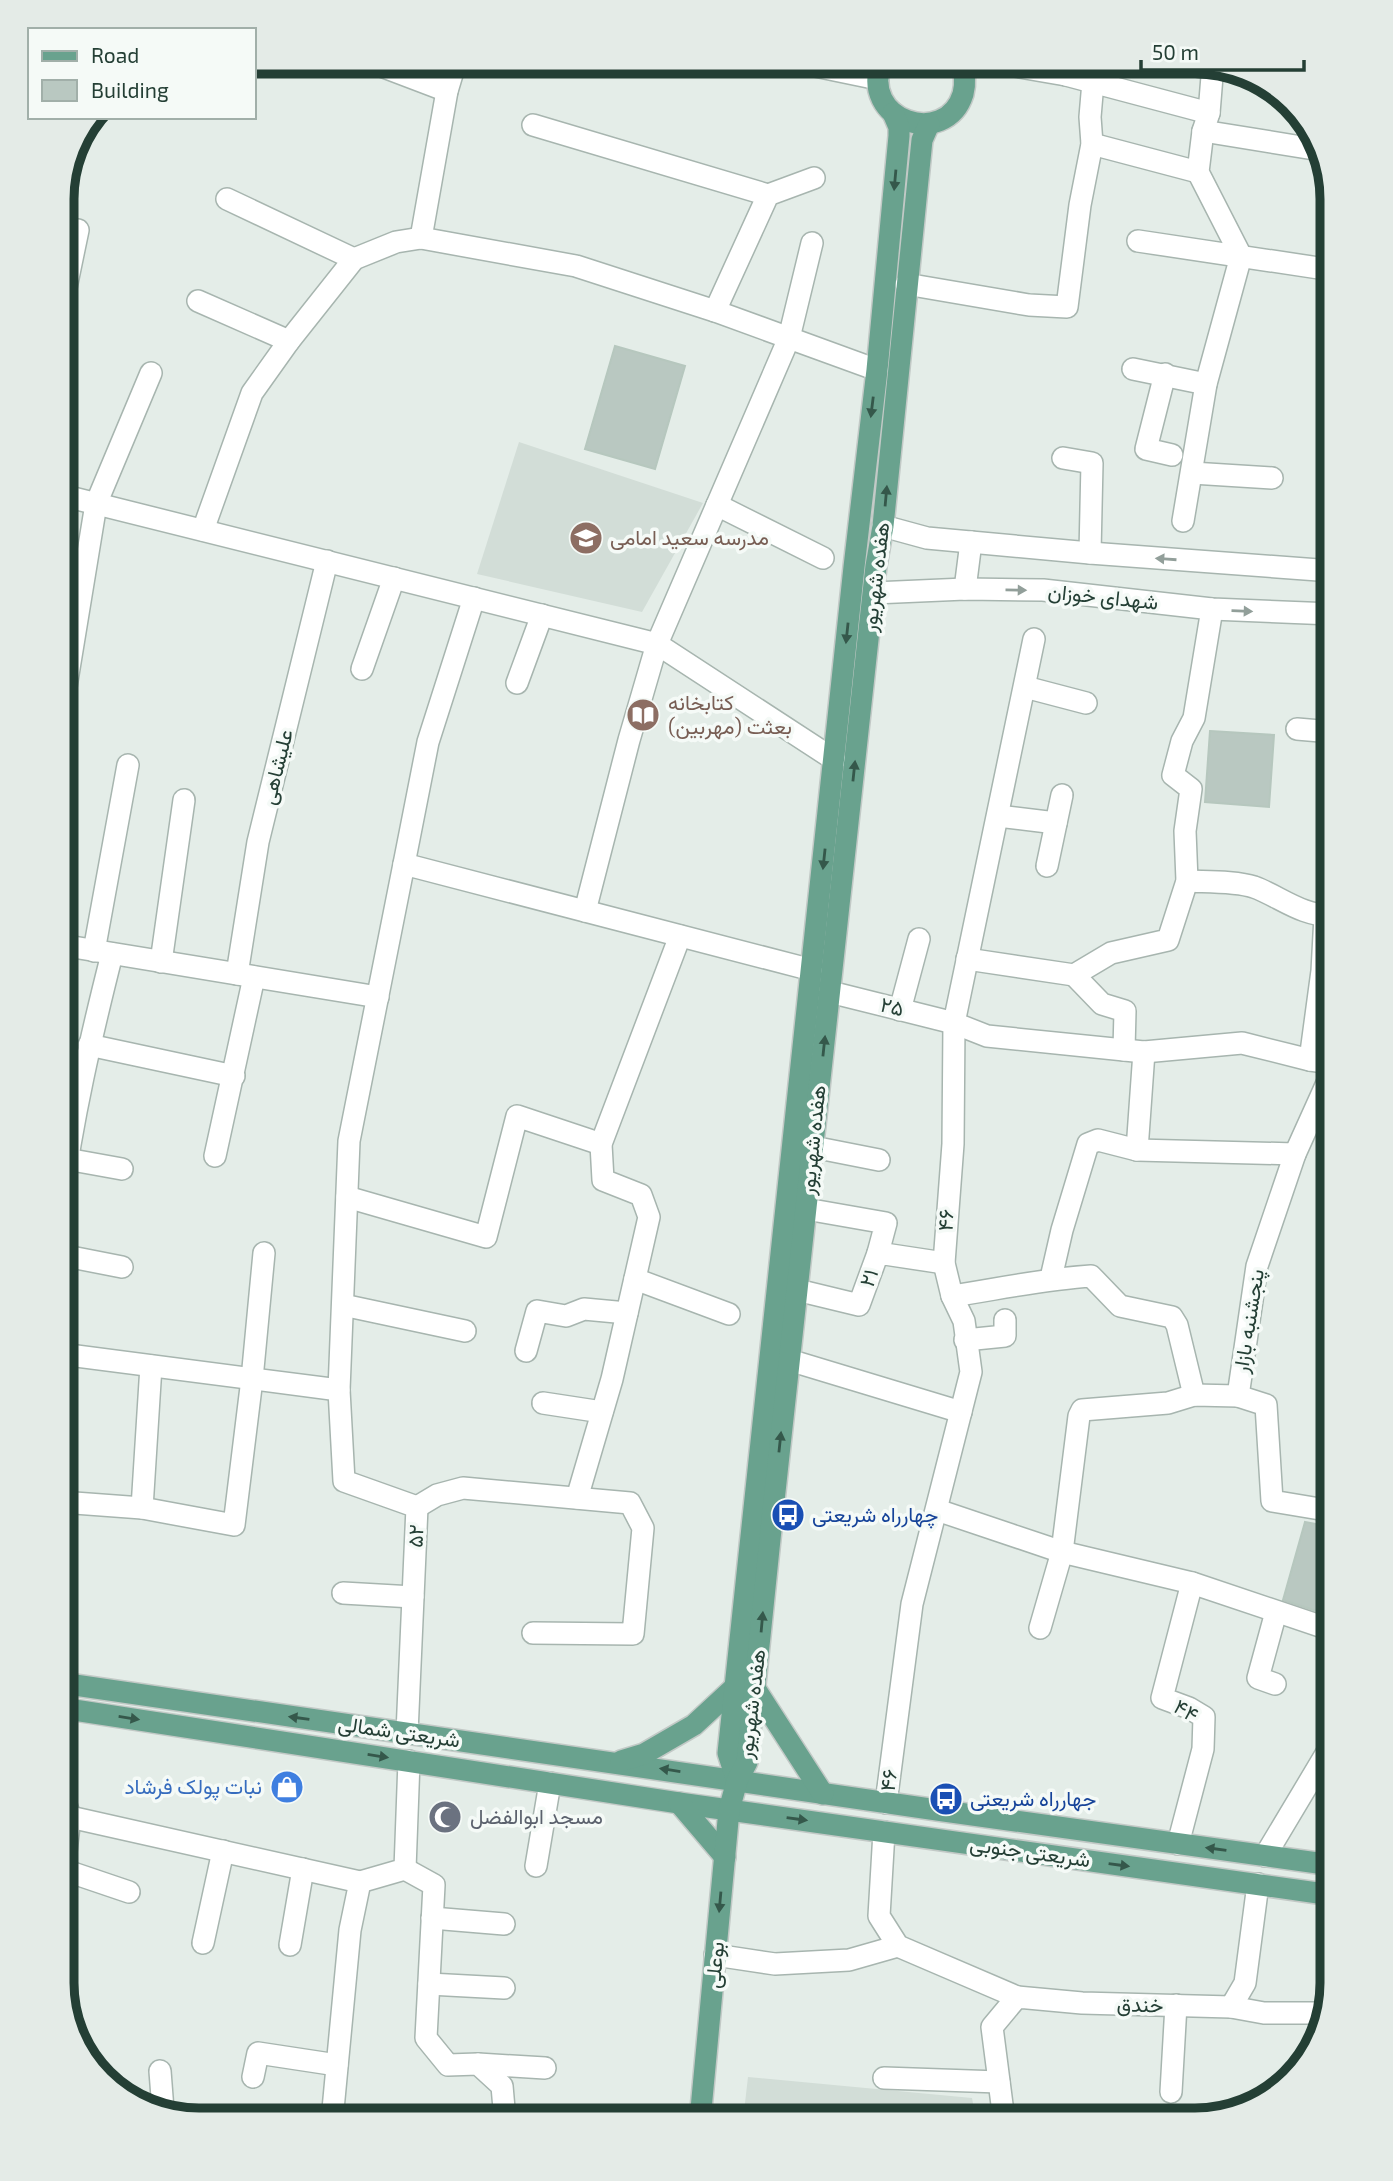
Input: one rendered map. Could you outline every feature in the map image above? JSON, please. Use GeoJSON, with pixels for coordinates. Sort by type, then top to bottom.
{"type":"FeatureCollection","features":[{"type":"Feature","properties":{"kind":"main road","name":"هفده شهریور"},"geometry":{"type":"LineString","coordinates":[[745,1688],[812,970],[877,370],[899,136],[899,127],[893,113],[881,99],[880,74]]}},
{"type":"Feature","properties":{"kind":"main road"},"geometry":{"type":"LineString","coordinates":[[893,113],[915,124],[929,124],[948,114],[962,97],[965,83],[963,74]]}},
{"type":"Feature","properties":{"kind":"main road","name":"هفده شهریور"},"geometry":{"type":"LineString","coordinates":[[737,1781],[728,1753],[745,1688],[789,1360],[883,526],[922,140],[929,124]]}},
{"type":"Feature","properties":{"kind":"main road","name":"شریعتی شمالی"},"geometry":{"type":"LineString","coordinates":[[74,1685],[737,1781]]}},
{"type":"Feature","properties":{"kind":"main road"},"geometry":{"type":"LineString","coordinates":[[617,1762],[644,1754],[694,1725],[745,1688],[824,1794]]}},
{"type":"Feature","properties":{"kind":"main road","name":"شریعتی شمالی"},"geometry":{"type":"LineString","coordinates":[[74,1710],[729,1810]]}},
{"type":"Feature","properties":{"kind":"main road","name":"شریعتی جنوبی"},"geometry":{"type":"LineString","coordinates":[[737,1781],[1320,1863]]}},
{"type":"Feature","properties":{"kind":"main road","name":"بوعلی"},"geometry":{"type":"LineString","coordinates":[[701,2108],[729,1810],[737,1781]]}},
{"type":"Feature","properties":{"kind":"main road"},"geometry":{"type":"LineString","coordinates":[[679,1803],[725,1857]]}},
{"type":"Feature","properties":{"kind":"main road","name":"شریعتی جنوبی"},"geometry":{"type":"LineString","coordinates":[[729,1810],[1320,1893]]}},
{"type":"Feature","properties":{"kind":"street"},"geometry":{"type":"LineString","coordinates":[[402,74],[447,91]]}},
{"type":"Feature","properties":{"kind":"street"},"geometry":{"type":"LineString","coordinates":[[421,238],[452,74]]}},
{"type":"Feature","properties":{"kind":"street"},"geometry":{"type":"LineString","coordinates":[[1077,74],[1206,122],[1309,147]]}},
{"type":"Feature","properties":{"kind":"street"},"geometry":{"type":"LineString","coordinates":[[1183,522],[1206,384],[1241,256],[1198,173],[1212,75]]}},
{"type":"Feature","properties":{"kind":"street"},"geometry":{"type":"LineString","coordinates":[[906,285],[1029,305],[1067,307],[1080,205],[1093,144],[1090,117],[1093,82]]}},
{"type":"Feature","properties":{"kind":"street"},"geometry":{"type":"LineString","coordinates":[[533,125],[768,195],[814,178]]}},
{"type":"Feature","properties":{"kind":"street"},"geometry":{"type":"LineString","coordinates":[[1093,144],[1198,173]]}},
{"type":"Feature","properties":{"kind":"street"},"geometry":{"type":"LineString","coordinates":[[715,311],[768,195]]}},
{"type":"Feature","properties":{"kind":"street"},"geometry":{"type":"LineString","coordinates":[[227,200],[354,259]]}},
{"type":"Feature","properties":{"kind":"street"},"geometry":{"type":"LineString","coordinates":[[74,248],[78,230]]}},
{"type":"Feature","properties":{"kind":"street"},"geometry":{"type":"LineString","coordinates":[[203,530],[252,393],[354,259],[396,242],[421,238],[576,266],[715,311],[877,370]]}},
{"type":"Feature","properties":{"kind":"street"},"geometry":{"type":"LineString","coordinates":[[1138,241],[1320,268]]}},
{"type":"Feature","properties":{"kind":"street"},"geometry":{"type":"LineString","coordinates":[[585,911],[657,644],[789,338],[812,243]]}},
{"type":"Feature","properties":{"kind":"street"},"geometry":{"type":"LineString","coordinates":[[198,301],[289,341]]}},
{"type":"Feature","properties":{"kind":"street"},"geometry":{"type":"LineString","coordinates":[[1133,369],[1206,384]]}},
{"type":"Feature","properties":{"kind":"street"},"geometry":{"type":"LineString","coordinates":[[74,638],[96,504],[151,373]]}},
{"type":"Feature","properties":{"kind":"street"},"geometry":{"type":"LineString","coordinates":[[1165,374],[1146,449],[1172,456]]}},
{"type":"Feature","properties":{"kind":"street"},"geometry":{"type":"LineString","coordinates":[[1063,458],[1093,463],[1090,553]]}},
{"type":"Feature","properties":{"kind":"street"},"geometry":{"type":"LineString","coordinates":[[1192,473],[1272,478]]}},
{"type":"Feature","properties":{"kind":"street"},"geometry":{"type":"LineString","coordinates":[[74,498],[657,644],[835,760]]}},
{"type":"Feature","properties":{"kind":"street"},"geometry":{"type":"LineString","coordinates":[[717,505],[823,558]]}},
{"type":"Feature","properties":{"kind":"street","name":"شهدای خوزان"},"geometry":{"type":"LineString","coordinates":[[883,526],[927,538],[1320,570]]}},
{"type":"Feature","properties":{"kind":"street"},"geometry":{"type":"LineString","coordinates":[[965,589],[971,542]]}},
{"type":"Feature","properties":{"kind":"street","name":"علیشاهی"},"geometry":{"type":"LineString","coordinates":[[215,1156],[234,1076],[258,842],[327,561]]}},
{"type":"Feature","properties":{"kind":"street"},"geometry":{"type":"LineString","coordinates":[[362,669],[394,578]]}},
{"type":"Feature","properties":{"kind":"street","name":"شهدای خوزان"},"geometry":{"type":"LineString","coordinates":[[874,593],[965,589],[1044,590],[1212,609],[1320,614]]}},
{"type":"Feature","properties":{"kind":"street"},"geometry":{"type":"LineString","coordinates":[[74,1356],[340,1390],[349,1141],[428,742],[474,598]]}},
{"type":"Feature","properties":{"kind":"street"},"geometry":{"type":"LineString","coordinates":[[1074,975],[1111,953],[1168,940],[1187,881],[1185,831],[1191,789],[1173,775],[1182,741],[1194,718],[1212,609]]}},
{"type":"Feature","properties":{"kind":"street"},"geometry":{"type":"LineString","coordinates":[[517,683],[542,615]]}},
{"type":"Feature","properties":{"kind":"street","name":"۴۶"},"geometry":{"type":"LineString","coordinates":[[886,1803],[912,1604],[971,1372],[964,1321],[952,1296],[944,1263],[953,1144],[954,1023],[1034,639]]}},
{"type":"Feature","properties":{"kind":"street"},"geometry":{"type":"LineString","coordinates":[[1025,687],[1086,703]]}},
{"type":"Feature","properties":{"kind":"street"},"geometry":{"type":"LineString","coordinates":[[1297,729],[1320,731]]}},
{"type":"Feature","properties":{"kind":"street"},"geometry":{"type":"LineString","coordinates":[[74,1113],[89,1045],[128,765]]}},
{"type":"Feature","properties":{"kind":"street"},"geometry":{"type":"LineString","coordinates":[[1046,866],[1062,795]]}},
{"type":"Feature","properties":{"kind":"street"},"geometry":{"type":"LineString","coordinates":[[161,962],[184,800]]}},
{"type":"Feature","properties":{"kind":"street"},"geometry":{"type":"LineString","coordinates":[[998,816],[1056,823]]}},
{"type":"Feature","properties":{"kind":"street"},"geometry":{"type":"LineString","coordinates":[[404,864],[812,970]]}},
{"type":"Feature","properties":{"kind":"street"},"geometry":{"type":"LineString","coordinates":[[1187,881],[1252,886],[1297,908],[1320,913]]}},
{"type":"Feature","properties":{"kind":"street"},"geometry":{"type":"LineString","coordinates":[[577,1498],[603,1412],[649,1217],[641,1195],[603,1180],[601,1144],[680,936]]}},
{"type":"Feature","properties":{"kind":"street"},"geometry":{"type":"LineString","coordinates":[[900,1010],[919,939]]}},
{"type":"Feature","properties":{"kind":"street"},"geometry":{"type":"LineString","coordinates":[[74,947],[378,997]]}},
{"type":"Feature","properties":{"kind":"street"},"geometry":{"type":"LineString","coordinates":[[967,959],[1074,975],[1102,1004],[1125,1011],[1134,1051],[1137,1150]]}},
{"type":"Feature","properties":{"kind":"street"},"geometry":{"type":"LineString","coordinates":[[1310,1060],[1320,986]]}},
{"type":"Feature","properties":{"kind":"street","name":"۲۵"},"geometry":{"type":"LineString","coordinates":[[830,992],[954,1023],[987,1037],[1134,1051],[1242,1043],[1320,1061]]}},
{"type":"Feature","properties":{"kind":"street"},"geometry":{"type":"LineString","coordinates":[[89,1045],[234,1076]]}},
{"type":"Feature","properties":{"kind":"street","name":"پنجشنبه بازار"},"geometry":{"type":"LineString","coordinates":[[1320,1099],[1295,1154],[1257,1266],[1238,1396],[1266,1405],[1272,1502],[1320,1509]]}},
{"type":"Feature","properties":{"kind":"street"},"geometry":{"type":"LineString","coordinates":[[347,1197],[486,1237],[517,1116],[601,1144]]}},
{"type":"Feature","properties":{"kind":"street"},"geometry":{"type":"LineString","coordinates":[[1051,1278],[1062,1230],[1088,1144],[1098,1140],[1137,1150],[1295,1154]]}},
{"type":"Feature","properties":{"kind":"street"},"geometry":{"type":"LineString","coordinates":[[813,1147],[879,1160]]}},
{"type":"Feature","properties":{"kind":"street"},"geometry":{"type":"LineString","coordinates":[[74,1161],[121,1169]]}},
{"type":"Feature","properties":{"kind":"street"},"geometry":{"type":"LineString","coordinates":[[806,1209],[886,1223],[878,1253]]}},
{"type":"Feature","properties":{"kind":"street"},"geometry":{"type":"LineString","coordinates":[[74,1503],[142,1508],[233,1524],[252,1379],[264,1253]]}},
{"type":"Feature","properties":{"kind":"street","name":"۲۱"},"geometry":{"type":"LineString","coordinates":[[797,1290],[859,1305],[878,1253],[944,1263]]}},
{"type":"Feature","properties":{"kind":"street"},"geometry":{"type":"LineString","coordinates":[[74,1258],[122,1267]]}},
{"type":"Feature","properties":{"kind":"street"},"geometry":{"type":"LineString","coordinates":[[952,1296],[1027,1285],[1051,1278],[1091,1276],[1120,1307],[1172,1317],[1177,1325],[1194,1395]]}},
{"type":"Feature","properties":{"kind":"street"},"geometry":{"type":"LineString","coordinates":[[635,1279],[729,1314]]}},
{"type":"Feature","properties":{"kind":"street"},"geometry":{"type":"LineString","coordinates":[[343,1305],[465,1331]]}},
{"type":"Feature","properties":{"kind":"street"},"geometry":{"type":"LineString","coordinates":[[526,1351],[537,1311],[566,1316],[584,1310],[627,1313]]}},
{"type":"Feature","properties":{"kind":"street"},"geometry":{"type":"LineString","coordinates":[[965,1340],[1005,1336],[1005,1320]]}},
{"type":"Feature","properties":{"kind":"street"},"geometry":{"type":"LineString","coordinates":[[789,1360],[961,1412]]}},
{"type":"Feature","properties":{"kind":"street"},"geometry":{"type":"LineString","coordinates":[[142,1508],[151,1366]]}},
{"type":"Feature","properties":{"kind":"street","name":"۵۲"},"geometry":{"type":"LineString","coordinates":[[340,1390],[344,1481],[417,1507],[407,1733]]}},
{"type":"Feature","properties":{"kind":"street"},"geometry":{"type":"LineString","coordinates":[[1040,1628],[1062,1552],[1079,1416],[1082,1410],[1168,1403],[1194,1395],[1238,1396]]}},
{"type":"Feature","properties":{"kind":"street"},"geometry":{"type":"LineString","coordinates":[[542,1403],[603,1412]]}},
{"type":"Feature","properties":{"kind":"street"},"geometry":{"type":"LineString","coordinates":[[417,1507],[437,1495],[463,1488],[630,1503],[643,1528],[633,1634],[533,1633]]}},
{"type":"Feature","properties":{"kind":"street"},"geometry":{"type":"LineString","coordinates":[[937,1510],[1062,1552],[1192,1583],[1320,1626]]}},
{"type":"Feature","properties":{"kind":"street","name":"۴۴"},"geometry":{"type":"LineString","coordinates":[[1178,1844],[1203,1749],[1204,1717],[1189,1708],[1162,1699],[1192,1583]]}},
{"type":"Feature","properties":{"kind":"street"},"geometry":{"type":"LineString","coordinates":[[343,1593],[413,1597]]}},
{"type":"Feature","properties":{"kind":"street"},"geometry":{"type":"LineString","coordinates":[[1275,1684],[1258,1678],[1276,1612]]}},
{"type":"Feature","properties":{"kind":"street"},"geometry":{"type":"LineString","coordinates":[[405,1869],[409,1761]]}},
{"type":"Feature","properties":{"kind":"street"},"geometry":{"type":"LineString","coordinates":[[1265,1856],[1320,1764]]}},
{"type":"Feature","properties":{"kind":"street"},"geometry":{"type":"LineString","coordinates":[[537,1866],[550,1783]]}},
{"type":"Feature","properties":{"kind":"street"},"geometry":{"type":"LineString","coordinates":[[74,1818],[360,1882],[405,1869],[434,1885],[426,2039],[448,2065],[545,2067]]}},
{"type":"Feature","properties":{"kind":"street"},"geometry":{"type":"LineString","coordinates":[[715,1955],[775,1964],[849,1960],[898,1946],[879,1916],[884,1832]]}},
{"type":"Feature","properties":{"kind":"street"},"geometry":{"type":"LineString","coordinates":[[203,1943],[223,1851]]}},
{"type":"Feature","properties":{"kind":"street"},"geometry":{"type":"LineString","coordinates":[[290,1945],[303,1869]]}},
{"type":"Feature","properties":{"kind":"street"},"geometry":{"type":"LineString","coordinates":[[74,1873],[129,1892]]}},
{"type":"Feature","properties":{"kind":"street"},"geometry":{"type":"LineString","coordinates":[[333,2107],[350,1930],[360,1882]]}},
{"type":"Feature","properties":{"kind":"street"},"geometry":{"type":"LineString","coordinates":[[1231,2007],[1245,1983],[1258,1884]]}},
{"type":"Feature","properties":{"kind":"street"},"geometry":{"type":"LineString","coordinates":[[432,1918],[504,1924]]}},
{"type":"Feature","properties":{"kind":"street","name":"خندق"},"geometry":{"type":"LineString","coordinates":[[898,1946],[1017,1997],[1082,2003],[1231,2007],[1264,2013],[1316,2013]]}},
{"type":"Feature","properties":{"kind":"street"},"geometry":{"type":"LineString","coordinates":[[429,1984],[504,1988]]}},
{"type":"Feature","properties":{"kind":"street"},"geometry":{"type":"LineString","coordinates":[[1002,2108],[992,2027],[1017,1997]]}},
{"type":"Feature","properties":{"kind":"street"},"geometry":{"type":"LineString","coordinates":[[1171,2092],[1176,2006]]}},
{"type":"Feature","properties":{"kind":"street"},"geometry":{"type":"LineString","coordinates":[[253,2077],[258,2053],[337,2065]]}},
{"type":"Feature","properties":{"kind":"street"},"geometry":{"type":"LineString","coordinates":[[478,2064],[502,2086],[504,2107]]}},
{"type":"Feature","properties":{"kind":"street"},"geometry":{"type":"LineString","coordinates":[[160,2071],[162,2102]]}},
{"type":"Feature","properties":{"kind":"street"},"geometry":{"type":"LineString","coordinates":[[884,2078],[999,2081]]}},
{"type":"Feature","properties":{"kind":"shaded area","name":"مدرسه سعید امامی"},"geometry":{"type":"Polygon","coordinates":[[[519,442],[703,503],[642,612],[477,574],[519,442]]]}},
{"type":"Feature","properties":{"kind":"shaded area"},"geometry":{"type":"Polygon","coordinates":[[[748,2077],[972,2098],[974,2108],[744,2108],[748,2077]]]}},
{"type":"Feature","properties":{"kind":"building"},"geometry":{"type":"Polygon","coordinates":[[[615,346],[685,366],[655,469],[585,449],[615,346]]]}},
{"type":"Feature","properties":{"kind":"building"},"geometry":{"type":"Polygon","coordinates":[[[1210,731],[1274,735],[1269,807],[1205,802],[1210,731]]]}},
{"type":"Feature","properties":{"kind":"building"},"geometry":{"type":"Polygon","coordinates":[[[1305,1522],[1320,1525],[1320,1612],[1283,1600],[1305,1522]]]}},
{"type":"Feature","properties":{"kind":"place","name":"مدرسه سعید امامی"},"geometry":{"type":"Point","coordinates":[586,538]}},
{"type":"Feature","properties":{"kind":"place","name":"کتابخانه بعثت (مهربین)"},"geometry":{"type":"Point","coordinates":[643,715]}},
{"type":"Feature","properties":{"kind":"place","name":"چهارراه شریعتی"},"geometry":{"type":"Point","coordinates":[788,1515]}},
{"type":"Feature","properties":{"kind":"place","name":"نبات پولک فرشاد"},"geometry":{"type":"Point","coordinates":[287,1787]}},
{"type":"Feature","properties":{"kind":"place","name":"جهارراه شریعتی"},"geometry":{"type":"Point","coordinates":[946,1799]}},
{"type":"Feature","properties":{"kind":"place","name":"مسجد ابوالفضل"},"geometry":{"type":"Point","coordinates":[445,1817]}}]}
